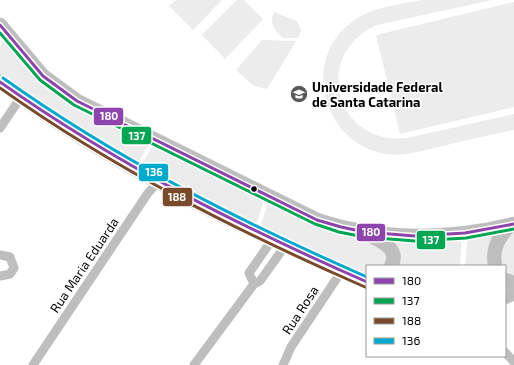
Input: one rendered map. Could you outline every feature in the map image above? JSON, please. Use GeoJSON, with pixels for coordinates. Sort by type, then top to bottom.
{"type":"FeatureCollection","features":[{"type":"Feature","properties":{"kind":"main road"},"geometry":{"type":"LineString","coordinates":[[0,25],[42,76],[77,101],[171,146],[306,215],[330,225],[398,235],[440,235],[511,225]]}},
{"type":"Feature","properties":{"kind":"main road"},"geometry":{"type":"LineString","coordinates":[[0,29],[0,36]]}},
{"type":"Feature","properties":{"kind":"main road"},"geometry":{"type":"LineString","coordinates":[[0,82],[92,145],[272,240],[366,282]]}},
{"type":"Feature","properties":{"kind":"main road"},"geometry":{"type":"LineString","coordinates":[[495,265],[494,251],[497,240],[511,225]]}},
{"type":"Feature","properties":{"kind":"main road"},"geometry":{"type":"LineString","coordinates":[[357,230],[392,250],[394,261],[392,265]]}},
{"type":"Feature","properties":{"kind":"main road"},"geometry":{"type":"LineString","coordinates":[[344,273],[366,275]]}},
{"type":"Feature","properties":{"kind":"street"},"geometry":{"type":"LineString","coordinates":[[0,128],[22,97]]}},
{"type":"Feature","properties":{"kind":"street","name":"Rua Maria Eduarda"},"geometry":{"type":"LineString","coordinates":[[33,365],[148,193],[159,181]]}},
{"type":"Feature","properties":{"kind":"street"},"geometry":{"type":"LineString","coordinates":[[254,284],[249,273],[272,240]]}},
{"type":"Feature","properties":{"kind":"street"},"geometry":{"type":"LineString","coordinates":[[194,365],[254,284],[260,281],[285,246]]}},
{"type":"Feature","properties":{"kind":"street"},"geometry":{"type":"LineString","coordinates":[[0,255],[10,258],[14,268],[10,274],[0,276]]}},
{"type":"Feature","properties":{"kind":"street","name":"Rua Rosa"},"geometry":{"type":"LineString","coordinates":[[283,365],[291,347],[344,273]]}},
{"type":"Feature","properties":{"kind":"street"},"geometry":{"type":"LineString","coordinates":[[506,301],[514,294]]}},
{"type":"Feature","properties":{"kind":"street"},"geometry":{"type":"LineString","coordinates":[[506,353],[514,362]]}},
{"type":"Feature","properties":{"kind":"shaded area"},"geometry":{"type":"Polygon","coordinates":[[[176,0],[222,0],[193,30],[169,6],[176,0]]]}},
{"type":"Feature","properties":{"kind":"shaded area"},"geometry":{"type":"Polygon","coordinates":[[[237,0],[244,0],[263,19],[225,59],[202,35],[237,0]]]}},
{"type":"Feature","properties":{"kind":"shaded area"},"geometry":{"type":"Polygon","coordinates":[[[421,0],[492,0],[377,25],[356,39],[344,56],[339,76],[340,95],[348,113],[363,128],[382,137],[407,138],[514,114],[514,130],[414,153],[393,155],[364,147],[347,134],[334,118],[326,98],[323,78],[327,57],[336,38],[359,17],[385,7],[421,0]]]}},
{"type":"Feature","properties":{"kind":"shaded area"},"geometry":{"type":"Polygon","coordinates":[[[514,2],[514,107],[400,134],[376,35],[514,2]]]}},
{"type":"Feature","properties":{"kind":"shaded area"},"geometry":{"type":"Polygon","coordinates":[[[274,12],[297,21],[301,30],[298,38],[282,38],[272,23],[274,12]]]}},
{"type":"Feature","properties":{"kind":"shaded area"},"geometry":{"type":"Polygon","coordinates":[[[3,33],[37,75],[152,140],[136,166],[0,78],[0,49],[3,33]]]}},
{"type":"Feature","properties":{"kind":"shaded area"},"geometry":{"type":"Polygon","coordinates":[[[262,40],[296,41],[267,89],[254,86],[236,70],[262,40]]]}},
{"type":"Feature","properties":{"kind":"shaded area"},"geometry":{"type":"Polygon","coordinates":[[[155,142],[265,197],[255,229],[139,168],[155,142]]]}},
{"type":"Feature","properties":{"kind":"shaded area"},"geometry":{"type":"Polygon","coordinates":[[[269,199],[387,250],[388,265],[366,265],[366,272],[345,269],[259,231],[269,199]]]}},
{"type":"Feature","properties":{"kind":"shaded area"},"geometry":{"type":"Polygon","coordinates":[[[502,230],[491,265],[465,265],[468,235],[502,230]]]}},
{"type":"Feature","properties":{"kind":"shaded area"},"geometry":{"type":"Polygon","coordinates":[[[514,230],[514,280],[506,277],[506,265],[497,265],[498,249],[514,230]]]}},
{"type":"Feature","properties":{"kind":"shaded area"},"geometry":{"type":"Polygon","coordinates":[[[462,236],[460,265],[395,265],[379,237],[462,236]]]}},
{"type":"Feature","properties":{"kind":"transit line","name":"180"},"geometry":{"type":"LineString","coordinates":[[0,25],[43,76],[77,101],[317,220],[365,232],[415,236],[465,233],[514,224]]}},
{"type":"Feature","properties":{"kind":"transit line","name":"137"},"geometry":{"type":"LineString","coordinates":[[0,33],[40,80],[74,105],[315,224],[339,232],[364,237],[415,241],[466,238],[514,229]]}},
{"type":"Feature","properties":{"kind":"transit line","name":"136"},"geometry":{"type":"LineString","coordinates":[[3,78],[46,108],[135,162],[180,187],[272,234],[366,277]]}},
{"type":"Feature","properties":{"kind":"transit line","name":"180"},"geometry":{"type":"LineString","coordinates":[[0,82],[88,140],[178,191],[271,238],[366,282]]}},
{"type":"Feature","properties":{"kind":"transit line","name":"188"},"geometry":{"type":"LineString","coordinates":[[0,88],[43,118],[132,172],[177,197],[270,244],[365,287]]}},
{"type":"Feature","properties":{"kind":"place","name":"Universidade Federal de Santa Catarina"},"geometry":{"type":"Point","coordinates":[299,94]}}]}
